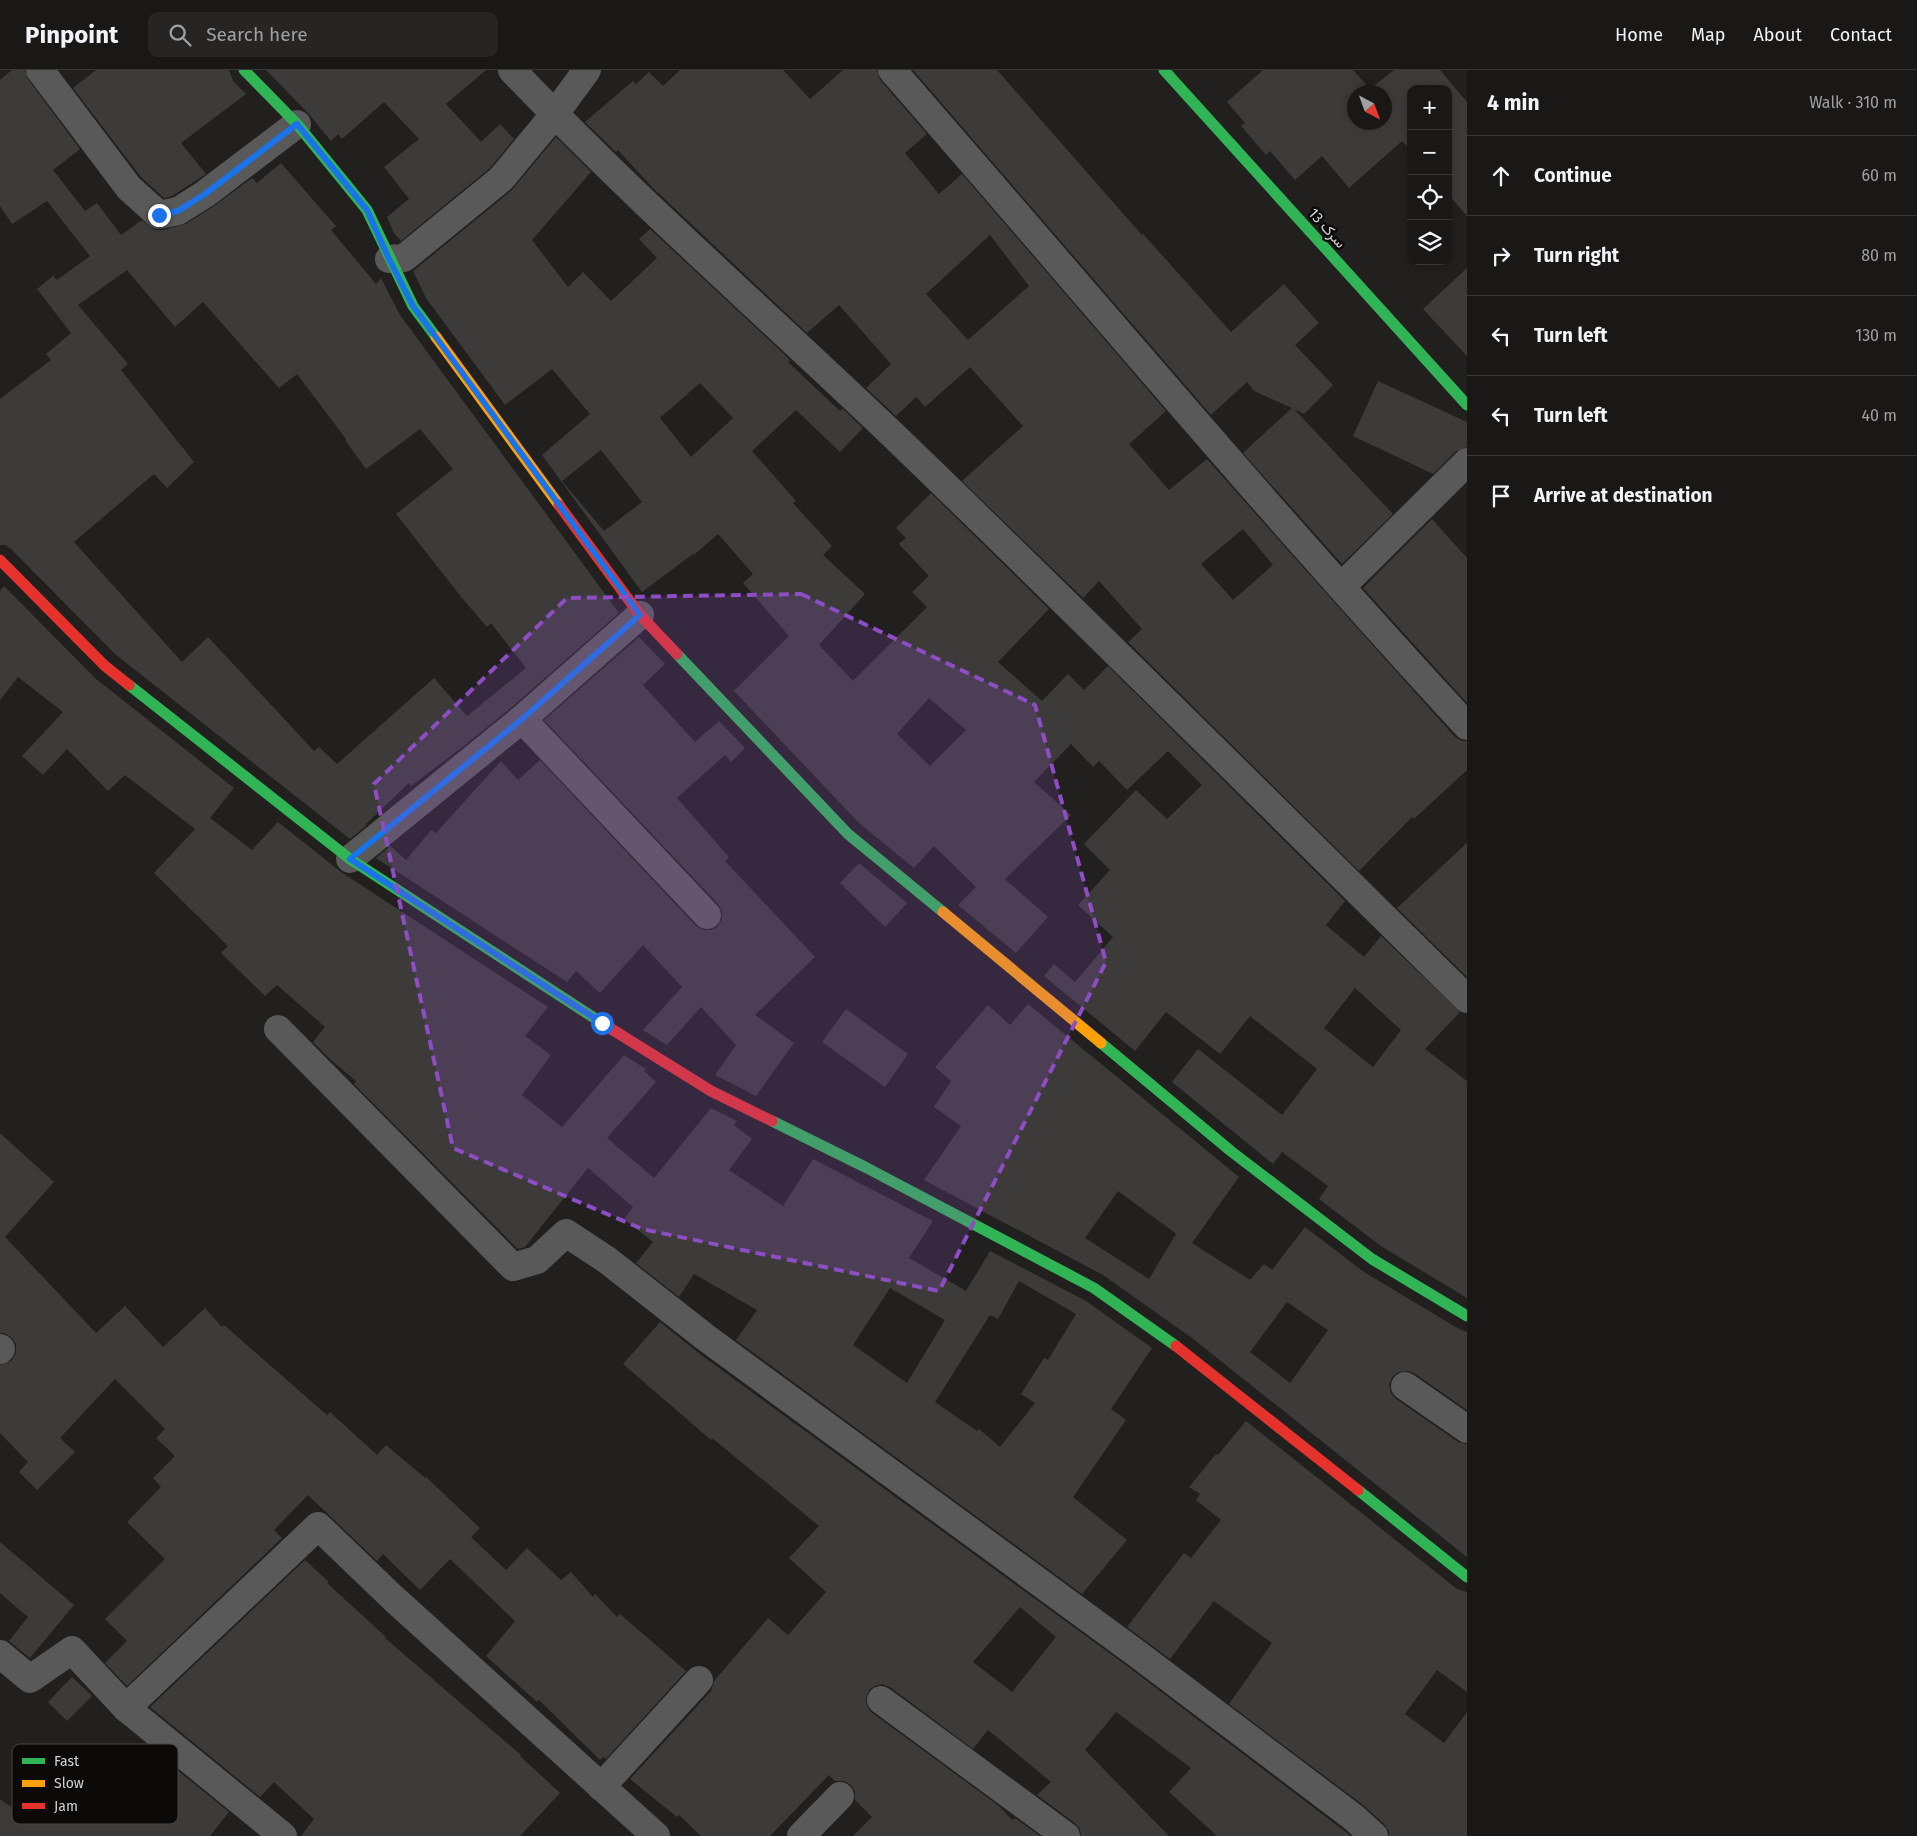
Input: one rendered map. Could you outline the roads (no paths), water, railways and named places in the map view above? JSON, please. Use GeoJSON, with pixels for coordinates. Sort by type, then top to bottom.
{"type":"FeatureCollection","features":[{"type":"Feature","properties":{"kind":"street"},"geometry":{"type":"LineString","coordinates":[[40,70],[130,188],[159,215],[178,211],[205,194],[297,124]]}},
{"type":"Feature","properties":{"kind":"street"},"geometry":{"type":"LineString","coordinates":[[244,70],[297,124],[367,210],[413,306],[640,615],[848,834],[1232,1152],[1372,1259],[1467,1316]]}},
{"type":"Feature","properties":{"kind":"street"},"geometry":{"type":"LineString","coordinates":[[512,70],[554,115],[694,251],[857,401],[1043,580],[1467,999]]}},
{"type":"Feature","properties":{"kind":"street"},"geometry":{"type":"LineString","coordinates":[[389,259],[404,258],[501,179],[554,115],[587,70]]}},
{"type":"Feature","properties":{"kind":"street"},"geometry":{"type":"LineString","coordinates":[[892,70],[1203,432],[1467,726]]}},
{"type":"Feature","properties":{"kind":"street","name":"سرک 13"},"geometry":{"type":"LineString","coordinates":[[1164,70],[1467,405]]}},
{"type":"Feature","properties":{"kind":"street"},"geometry":{"type":"LineString","coordinates":[[1341,587],[1467,462]]}},
{"type":"Feature","properties":{"kind":"street"},"geometry":{"type":"LineString","coordinates":[[0,560],[105,666],[350,859],[602,1023],[711,1091],[875,1173],[1094,1288],[1182,1350],[1467,1577]]}},
{"type":"Feature","properties":{"kind":"street"},"geometry":{"type":"LineString","coordinates":[[350,859],[522,719],[640,615]]}},
{"type":"Feature","properties":{"kind":"street"},"geometry":{"type":"LineString","coordinates":[[522,719],[707,915]]}},
{"type":"Feature","properties":{"kind":"street"},"geometry":{"type":"LineString","coordinates":[[278,1029],[513,1267],[537,1260],[566,1233],[599,1254],[705,1337],[1136,1653],[1374,1836]]}},
{"type":"Feature","properties":{"kind":"street"},"geometry":{"type":"LineString","coordinates":[[1405,1386],[1467,1429]]}},
{"type":"Feature","properties":{"kind":"street"},"geometry":{"type":"LineString","coordinates":[[126,1708],[318,1526],[393,1598],[656,1836]]}},
{"type":"Feature","properties":{"kind":"street"},"geometry":{"type":"LineString","coordinates":[[0,1654],[30,1678],[72,1650],[126,1708],[170,1744]]}},
{"type":"Feature","properties":{"kind":"street"},"geometry":{"type":"LineString","coordinates":[[601,1787],[699,1680]]}},
{"type":"Feature","properties":{"kind":"street"},"geometry":{"type":"LineString","coordinates":[[881,1700],[1066,1836]]}},
{"type":"Feature","properties":{"kind":"street"},"geometry":{"type":"LineString","coordinates":[[178,1751],[282,1836]]}},
{"type":"Feature","properties":{"kind":"street"},"geometry":{"type":"LineString","coordinates":[[801,1836],[840,1796]]}}]}
